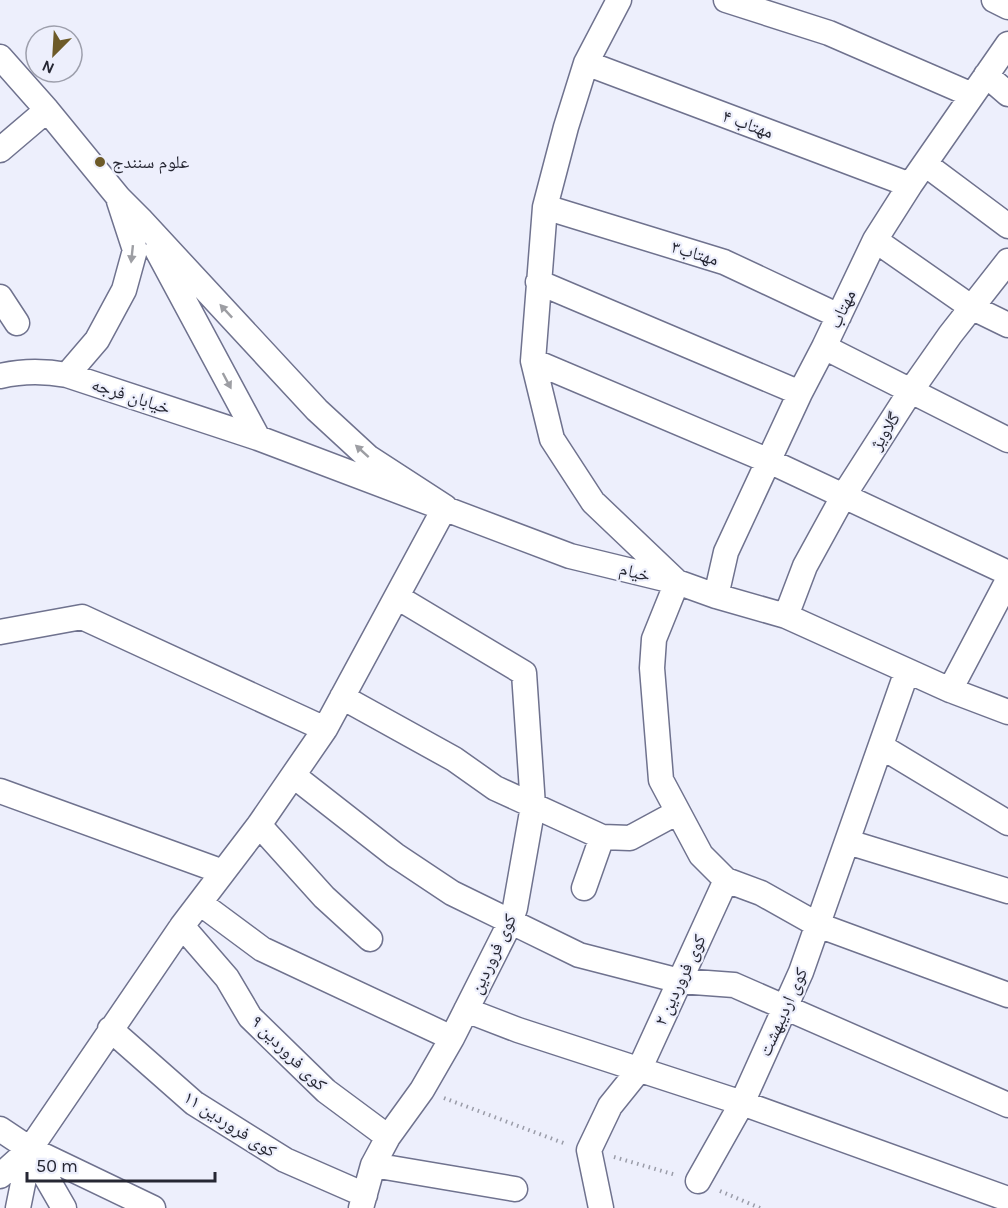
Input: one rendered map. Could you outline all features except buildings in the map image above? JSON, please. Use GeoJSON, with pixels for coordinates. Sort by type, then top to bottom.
{"type":"FeatureCollection","features":[{"type":"Feature","properties":{"kind":"street"},"geometry":{"type":"LineString","coordinates":[[620,0],[586,63],[545,207],[533,361],[552,439],[593,502],[677,582],[654,639],[652,668],[661,780],[701,855],[726,880],[761,893],[818,926],[1008,996]]}},
{"type":"Feature","properties":{"kind":"street"},"geometry":{"type":"LineString","coordinates":[[726,0],[829,33],[972,95]]}},
{"type":"Feature","properties":{"kind":"street"},"geometry":{"type":"LineString","coordinates":[[994,0],[1008,7]]}},
{"type":"Feature","properties":{"kind":"street","name":"مهتاب"},"geometry":{"type":"LineString","coordinates":[[716,596],[726,552],[875,240],[910,185],[1008,44]]}},
{"type":"Feature","properties":{"kind":"street"},"geometry":{"type":"LineString","coordinates":[[0,57],[119,198],[317,410],[369,458],[445,507],[325,729],[294,776],[182,926],[30,1149],[0,1176]]}},
{"type":"Feature","properties":{"kind":"street","name":"مهتاب ۴"},"geometry":{"type":"LineString","coordinates":[[586,63],[910,185]]}},
{"type":"Feature","properties":{"kind":"street"},"geometry":{"type":"LineString","coordinates":[[986,75],[1008,94]]}},
{"type":"Feature","properties":{"kind":"street"},"geometry":{"type":"LineString","coordinates":[[0,150],[47,110]]}},
{"type":"Feature","properties":{"kind":"street"},"geometry":{"type":"LineString","coordinates":[[925,164],[1008,226]]}},
{"type":"Feature","properties":{"kind":"street"},"geometry":{"type":"LineString","coordinates":[[67,375],[97,340],[124,290],[135,250],[119,198]]}},
{"type":"Feature","properties":{"kind":"street","name":"مهتاب۳"},"geometry":{"type":"LineString","coordinates":[[545,207],[724,262],[839,316]]}},
{"type":"Feature","properties":{"kind":"street"},"geometry":{"type":"LineString","coordinates":[[140,219],[258,438]]}},
{"type":"Feature","properties":{"kind":"street"},"geometry":{"type":"LineString","coordinates":[[875,240],[971,307],[1008,324]]}},
{"type":"Feature","properties":{"kind":"street","name":"گلاویژ"},"geometry":{"type":"LineString","coordinates":[[786,616],[805,566],[844,495],[910,392],[971,307],[1008,261]]}},
{"type":"Feature","properties":{"kind":"street"},"geometry":{"type":"LineString","coordinates":[[538,282],[800,393]]}},
{"type":"Feature","properties":{"kind":"street"},"geometry":{"type":"LineString","coordinates":[[0,297],[17,323]]}},
{"type":"Feature","properties":{"kind":"street"},"geometry":{"type":"LineString","coordinates":[[824,347],[1008,440]]}},
{"type":"Feature","properties":{"kind":"street"},"geometry":{"type":"LineString","coordinates":[[533,361],[769,461],[1008,573]]}},
{"type":"Feature","properties":{"kind":"street","name":"خیابان فرجه"},"geometry":{"type":"LineString","coordinates":[[0,376],[52,372],[67,375],[258,438]]}},
{"type":"Feature","properties":{"kind":"street","name":"خیام"},"geometry":{"type":"LineString","coordinates":[[258,438],[570,556],[677,582],[786,616],[908,672],[1008,712]]}},
{"type":"Feature","properties":{"kind":"street"},"geometry":{"type":"LineString","coordinates":[[950,690],[1008,580]]}},
{"type":"Feature","properties":{"kind":"street","name":"کوی فروردین"},"geometry":{"type":"LineString","coordinates":[[363,1202],[373,1165],[388,1137],[422,1090],[452,1038],[510,923],[515,908],[533,806],[524,673],[397,597]]}},
{"type":"Feature","properties":{"kind":"street"},"geometry":{"type":"LineString","coordinates":[[0,632],[82,617],[325,729]]}},
{"type":"Feature","properties":{"kind":"street","name":"کوی اردیبهشت"},"geometry":{"type":"LineString","coordinates":[[698,1181],[742,1103],[801,972],[908,672]]}},
{"type":"Feature","properties":{"kind":"street"},"geometry":{"type":"LineString","coordinates":[[342,697],[454,759],[495,788],[602,837],[630,838],[678,812]]}},
{"type":"Feature","properties":{"kind":"street"},"geometry":{"type":"LineString","coordinates":[[882,747],[1008,823]]}},
{"type":"Feature","properties":{"kind":"street"},"geometry":{"type":"LineString","coordinates":[[294,776],[395,855],[452,893],[579,955],[680,981],[734,985],[1008,1105]]}},
{"type":"Feature","properties":{"kind":"street"},"geometry":{"type":"LineString","coordinates":[[0,791],[223,872]]}},
{"type":"Feature","properties":{"kind":"street"},"geometry":{"type":"LineString","coordinates":[[259,825],[324,897],[370,939]]}},
{"type":"Feature","properties":{"kind":"street"},"geometry":{"type":"LineString","coordinates":[[584,888],[602,837]]}},
{"type":"Feature","properties":{"kind":"street"},"geometry":{"type":"LineString","coordinates":[[848,842],[1008,891]]}},
{"type":"Feature","properties":{"kind":"street","name":"کوی فروردین ۲"},"geometry":{"type":"LineString","coordinates":[[588,1150],[610,1106],[639,1070],[726,880]]}},
{"type":"Feature","properties":{"kind":"street"},"geometry":{"type":"LineString","coordinates":[[200,903],[262,949],[452,1038]]}},
{"type":"Feature","properties":{"kind":"street","name":"کوی فروردین ۹"},"geometry":{"type":"LineString","coordinates":[[182,926],[227,978],[250,1017],[326,1091],[388,1137]]}},
{"type":"Feature","properties":{"kind":"street"},"geometry":{"type":"LineString","coordinates":[[466,1010],[518,1030],[742,1103],[1008,1196]]}},
{"type":"Feature","properties":{"kind":"street","name":"کوی فروردین ۱۱"},"geometry":{"type":"LineString","coordinates":[[110,1029],[194,1103],[285,1160],[363,1202]]}},
{"type":"Feature","properties":{"kind":"street"},"geometry":{"type":"LineString","coordinates":[[0,1129],[30,1149],[153,1208]]}},
{"type":"Feature","properties":{"kind":"street"},"geometry":{"type":"LineString","coordinates":[[18,1208],[30,1149]]}},
{"type":"Feature","properties":{"kind":"street"},"geometry":{"type":"LineString","coordinates":[[30,1149],[64,1208]]}},
{"type":"Feature","properties":{"kind":"street"},"geometry":{"type":"LineString","coordinates":[[588,1150],[601,1208]]}},
{"type":"Feature","properties":{"kind":"street"},"geometry":{"type":"LineString","coordinates":[[373,1165],[515,1189]]}},
{"type":"Feature","properties":{"kind":"path"},"geometry":{"type":"LineString","coordinates":[[422,1090],[561,1143],[698,1181],[760,1208]]}},
{"type":"Feature","properties":{"kind":"place","name":"علوم سنندج"},"geometry":{"type":"Point","coordinates":[100,162]}}]}
